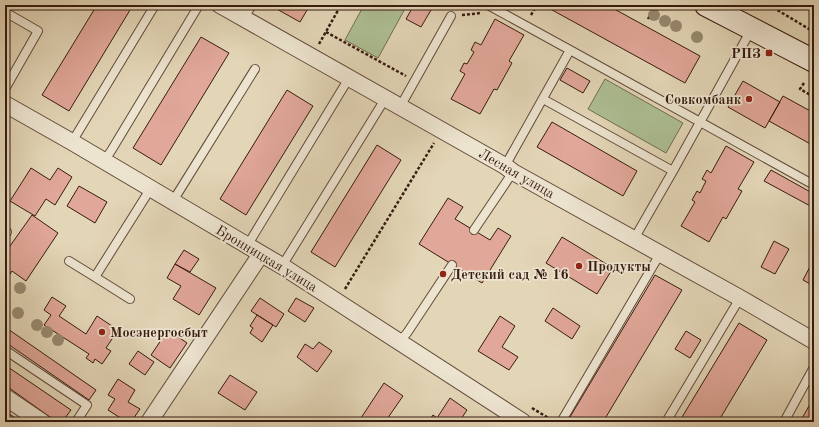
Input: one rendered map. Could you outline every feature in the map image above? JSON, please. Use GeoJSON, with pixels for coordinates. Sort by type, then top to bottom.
{"type":"FeatureCollection","features":[{"type":"Feature","properties":{"kind":"main road"},"geometry":{"type":"LineString","coordinates":[[706,5],[814,61]]}},
{"type":"Feature","properties":{"kind":"street","name":"Лесная улица"},"geometry":{"type":"LineString","coordinates":[[220,5],[248,12],[312,57],[348,78],[814,341]]}},
{"type":"Feature","properties":{"kind":"street","name":"Бронницкая улица"},"geometry":{"type":"LineString","coordinates":[[5,104],[104,160],[282,266],[523,422]]}},
{"type":"Feature","properties":{"kind":"street"},"geometry":{"type":"LineString","coordinates":[[149,422],[261,254]]}},
{"type":"Feature","properties":{"kind":"street"},"geometry":{"type":"LineString","coordinates":[[5,397],[42,422]]}},
{"type":"Feature","properties":{"kind":"lane"},"geometry":{"type":"LineString","coordinates":[[72,142],[155,5]]}},
{"type":"Feature","properties":{"kind":"lane"},"geometry":{"type":"LineString","coordinates":[[104,160],[111,151],[199,5]]}},
{"type":"Feature","properties":{"kind":"lane"},"geometry":{"type":"LineString","coordinates":[[488,5],[814,185]]}},
{"type":"Feature","properties":{"kind":"lane"},"geometry":{"type":"LineString","coordinates":[[5,12],[38,31],[5,89]]}},
{"type":"Feature","properties":{"kind":"lane"},"geometry":{"type":"LineString","coordinates":[[400,107],[451,16]]}},
{"type":"Feature","properties":{"kind":"lane"},"geometry":{"type":"LineString","coordinates":[[634,239],[752,28]]}},
{"type":"Feature","properties":{"kind":"lane"},"geometry":{"type":"LineString","coordinates":[[474,230],[509,169],[543,99],[570,50]]}},
{"type":"Feature","properties":{"kind":"lane"},"geometry":{"type":"LineString","coordinates":[[173,201],[255,69]]}},
{"type":"Feature","properties":{"kind":"lane"},"geometry":{"type":"LineString","coordinates":[[247,246],[348,78]]}},
{"type":"Feature","properties":{"kind":"lane"},"geometry":{"type":"LineString","coordinates":[[282,266],[385,99]]}},
{"type":"Feature","properties":{"kind":"lane"},"geometry":{"type":"LineString","coordinates":[[543,99],[673,171]]}},
{"type":"Feature","properties":{"kind":"lane"},"geometry":{"type":"LineString","coordinates":[[95,277],[151,188]]}},
{"type":"Feature","properties":{"kind":"lane"},"geometry":{"type":"LineString","coordinates":[[561,422],[660,254]]}},
{"type":"Feature","properties":{"kind":"lane"},"geometry":{"type":"LineString","coordinates":[[69,261],[130,299]]}},
{"type":"Feature","properties":{"kind":"lane"},"geometry":{"type":"LineString","coordinates":[[399,342],[407,333],[452,264]]}},
{"type":"Feature","properties":{"kind":"lane"},"geometry":{"type":"LineString","coordinates":[[666,422],[740,298]]}},
{"type":"Feature","properties":{"kind":"lane"},"geometry":{"type":"LineString","coordinates":[[5,350],[87,405],[76,422]]}},
{"type":"Feature","properties":{"kind":"lane"},"geometry":{"type":"LineString","coordinates":[[784,422],[814,367]]}},
{"type":"Feature","properties":{"kind":"path"},"geometry":{"type":"LineString","coordinates":[[312,57],[341,5]]}},
{"type":"Feature","properties":{"kind":"path"},"geometry":{"type":"LineString","coordinates":[[648,19],[656,5]]}},
{"type":"Feature","properties":{"kind":"path"},"geometry":{"type":"LineString","coordinates":[[768,5],[814,32]]}},
{"type":"Feature","properties":{"kind":"path"},"geometry":{"type":"LineString","coordinates":[[326,32],[414,81]]}},
{"type":"Feature","properties":{"kind":"path"},"geometry":{"type":"LineString","coordinates":[[804,83],[800,89],[814,97]]}},
{"type":"Feature","properties":{"kind":"path"},"geometry":{"type":"LineString","coordinates":[[337,302],[442,130]]}},
{"type":"Feature","properties":{"kind":"green space"},"geometry":{"type":"Polygon","coordinates":[[[364,5],[407,5],[378,58],[345,40],[364,5]]]}},
{"type":"Feature","properties":{"kind":"green space"},"geometry":{"type":"Polygon","coordinates":[[[605,79],[683,123],[666,153],[588,109],[605,79]]]}},
{"type":"Feature","properties":{"kind":"building"},"geometry":{"type":"Polygon","coordinates":[[[97,5],[133,5],[69,111],[42,95],[97,5]]]}},
{"type":"Feature","properties":{"kind":"building"},"geometry":{"type":"Polygon","coordinates":[[[276,5],[310,5],[300,22],[275,8],[276,5]]]}},
{"type":"Feature","properties":{"kind":"building"},"geometry":{"type":"Polygon","coordinates":[[[414,5],[434,5],[421,27],[406,19],[414,5]]]}},
{"type":"Feature","properties":{"kind":"building"},"geometry":{"type":"Polygon","coordinates":[[[543,5],[607,5],[700,56],[685,83],[543,5]]]}},
{"type":"Feature","properties":{"kind":"building"},"geometry":{"type":"Polygon","coordinates":[[[495,19],[524,35],[509,61],[512,63],[497,90],[494,89],[480,114],[451,99],[465,74],[460,71],[464,63],[467,64],[474,52],[471,50],[475,42],[481,45],[495,19]]]}},
{"type":"Feature","properties":{"kind":"building"},"geometry":{"type":"Polygon","coordinates":[[[201,37],[229,53],[161,165],[133,148],[201,37]]]}},
{"type":"Feature","properties":{"kind":"building"},"geometry":{"type":"Polygon","coordinates":[[[567,68],[590,81],[583,93],[560,80],[567,68]]]}},
{"type":"Feature","properties":{"kind":"building"},"geometry":{"type":"Polygon","coordinates":[[[743,81],[780,102],[765,128],[728,107],[743,81]]]}},
{"type":"Feature","properties":{"kind":"building"},"geometry":{"type":"Polygon","coordinates":[[[287,90],[313,106],[246,215],[220,199],[287,90]]]}},
{"type":"Feature","properties":{"kind":"building"},"geometry":{"type":"Polygon","coordinates":[[[783,96],[814,113],[814,146],[769,121],[783,96]]]}},
{"type":"Feature","properties":{"kind":"building"},"geometry":{"type":"Polygon","coordinates":[[[552,122],[637,171],[623,196],[537,147],[552,122]]]}},
{"type":"Feature","properties":{"kind":"building"},"geometry":{"type":"Polygon","coordinates":[[[377,145],[401,160],[335,267],[311,252],[377,145]]]}},
{"type":"Feature","properties":{"kind":"building"},"geometry":{"type":"Polygon","coordinates":[[[726,146],[754,162],[738,189],[742,191],[726,219],[723,217],[709,242],[681,226],[695,202],[692,200],[697,191],[700,193],[706,181],[702,179],[707,170],[711,173],[726,146]]]}},
{"type":"Feature","properties":{"kind":"building"},"geometry":{"type":"Polygon","coordinates":[[[31,168],[50,180],[58,168],[72,177],[55,205],[46,199],[35,216],[10,201],[31,168]]]}},
{"type":"Feature","properties":{"kind":"building"},"geometry":{"type":"Polygon","coordinates":[[[771,170],[814,194],[814,208],[764,181],[771,170]]]}},
{"type":"Feature","properties":{"kind":"building"},"geometry":{"type":"Polygon","coordinates":[[[79,186],[107,202],[95,223],[67,206],[79,186]]]}},
{"type":"Feature","properties":{"kind":"building"},"geometry":{"type":"Polygon","coordinates":[[[448,198],[463,207],[455,219],[490,240],[498,228],[511,236],[482,283],[419,244],[448,198]]]}},
{"type":"Feature","properties":{"kind":"building"},"geometry":{"type":"Polygon","coordinates":[[[32,215],[58,233],[26,281],[12,271],[5,282],[5,253],[32,215]]]}},
{"type":"Feature","properties":{"kind":"building","name":"Продукты"},"geometry":{"type":"Polygon","coordinates":[[[562,237],[613,268],[597,294],[546,263],[562,237]]]}},
{"type":"Feature","properties":{"kind":"building"},"geometry":{"type":"Polygon","coordinates":[[[774,241],[789,249],[775,274],[761,267],[774,241]]]}},
{"type":"Feature","properties":{"kind":"building"},"geometry":{"type":"Polygon","coordinates":[[[184,250],[199,259],[190,272],[175,264],[184,250]]]}},
{"type":"Feature","properties":{"kind":"building"},"geometry":{"type":"Polygon","coordinates":[[[814,259],[814,286],[803,280],[814,259]]]}},
{"type":"Feature","properties":{"kind":"building"},"geometry":{"type":"Polygon","coordinates":[[[175,264],[216,288],[199,315],[173,299],[181,286],[167,278],[175,264]]]}},
{"type":"Feature","properties":{"kind":"building"},"geometry":{"type":"Polygon","coordinates":[[[655,275],[682,290],[603,422],[567,422],[655,275]]]}},
{"type":"Feature","properties":{"kind":"building","name":"Мосэнергосбыт"},"geometry":{"type":"Polygon","coordinates":[[[52,297],[66,306],[59,316],[86,334],[97,316],[118,330],[106,348],[111,351],[102,364],[95,359],[93,363],[86,358],[89,354],[44,325],[51,315],[44,310],[52,297]]]}},
{"type":"Feature","properties":{"kind":"building"},"geometry":{"type":"Polygon","coordinates":[[[260,298],[284,314],[276,327],[251,311],[260,298]]]}},
{"type":"Feature","properties":{"kind":"building"},"geometry":{"type":"Polygon","coordinates":[[[296,298],[314,308],[305,322],[288,311],[296,298]]]}},
{"type":"Feature","properties":{"kind":"building"},"geometry":{"type":"Polygon","coordinates":[[[553,308],[580,326],[572,339],[545,321],[553,308]]]}},
{"type":"Feature","properties":{"kind":"building"},"geometry":{"type":"Polygon","coordinates":[[[257,315],[273,325],[262,342],[250,333],[253,328],[250,326],[257,315]]]}},
{"type":"Feature","properties":{"kind":"building"},"geometry":{"type":"Polygon","coordinates":[[[500,316],[515,326],[502,347],[518,357],[509,370],[478,351],[500,316]]]}},
{"type":"Feature","properties":{"kind":"building"},"geometry":{"type":"Polygon","coordinates":[[[739,323],[767,340],[718,422],[679,422],[739,323]]]}},
{"type":"Feature","properties":{"kind":"building"},"geometry":{"type":"Polygon","coordinates":[[[5,327],[96,390],[89,400],[5,342],[5,327]]]}},
{"type":"Feature","properties":{"kind":"building"},"geometry":{"type":"Polygon","coordinates":[[[168,330],[187,343],[170,368],[151,355],[168,330]]]}},
{"type":"Feature","properties":{"kind":"building"},"geometry":{"type":"Polygon","coordinates":[[[686,331],[701,340],[690,358],[675,349],[686,331]]]}},
{"type":"Feature","properties":{"kind":"building"},"geometry":{"type":"Polygon","coordinates":[[[319,342],[332,351],[317,372],[297,357],[305,344],[313,349],[319,342]]]}},
{"type":"Feature","properties":{"kind":"building"},"geometry":{"type":"Polygon","coordinates":[[[138,351],[154,362],[145,375],[129,364],[138,351]]]}},
{"type":"Feature","properties":{"kind":"building"},"geometry":{"type":"Polygon","coordinates":[[[5,365],[71,410],[62,422],[57,422],[5,385],[5,365]]]}},
{"type":"Feature","properties":{"kind":"building"},"geometry":{"type":"Polygon","coordinates":[[[230,375],[257,392],[245,410],[218,393],[230,375]]]}},
{"type":"Feature","properties":{"kind":"building"},"geometry":{"type":"Polygon","coordinates":[[[118,379],[135,390],[128,402],[140,409],[131,422],[127,422],[108,410],[115,399],[108,395],[118,379]]]}},
{"type":"Feature","properties":{"kind":"building"},"geometry":{"type":"Polygon","coordinates":[[[384,383],[403,396],[385,422],[360,422],[359,421],[384,383]]]}},
{"type":"Feature","properties":{"kind":"building"},"geometry":{"type":"Polygon","coordinates":[[[814,397],[814,422],[800,422],[814,397]]]}},
{"type":"Feature","properties":{"kind":"building"},"geometry":{"type":"Polygon","coordinates":[[[450,398],[467,410],[459,422],[444,422],[437,418],[450,398]]]}},
{"type":"Feature","properties":{"kind":"building"},"geometry":{"type":"Polygon","coordinates":[[[5,411],[21,422],[5,422],[5,411]]]}},
{"type":"Feature","properties":{"kind":"building"},"geometry":{"type":"Polygon","coordinates":[[[433,415],[437,418],[443,422],[428,422],[433,415]]]}},
{"type":"Feature","properties":{"kind":"place","name":"РПЗ"},"geometry":{"type":"Point","coordinates":[769,53]}},
{"type":"Feature","properties":{"kind":"place","name":"Совкомбанк"},"geometry":{"type":"Point","coordinates":[749,99]}},
{"type":"Feature","properties":{"kind":"place","name":"Продукты"},"geometry":{"type":"Point","coordinates":[579,266]}},
{"type":"Feature","properties":{"kind":"place","name":"Детский сад № 16"},"geometry":{"type":"Point","coordinates":[443,274]}},
{"type":"Feature","properties":{"kind":"place","name":"Мосэнергосбыт"},"geometry":{"type":"Point","coordinates":[102,332]}}]}
